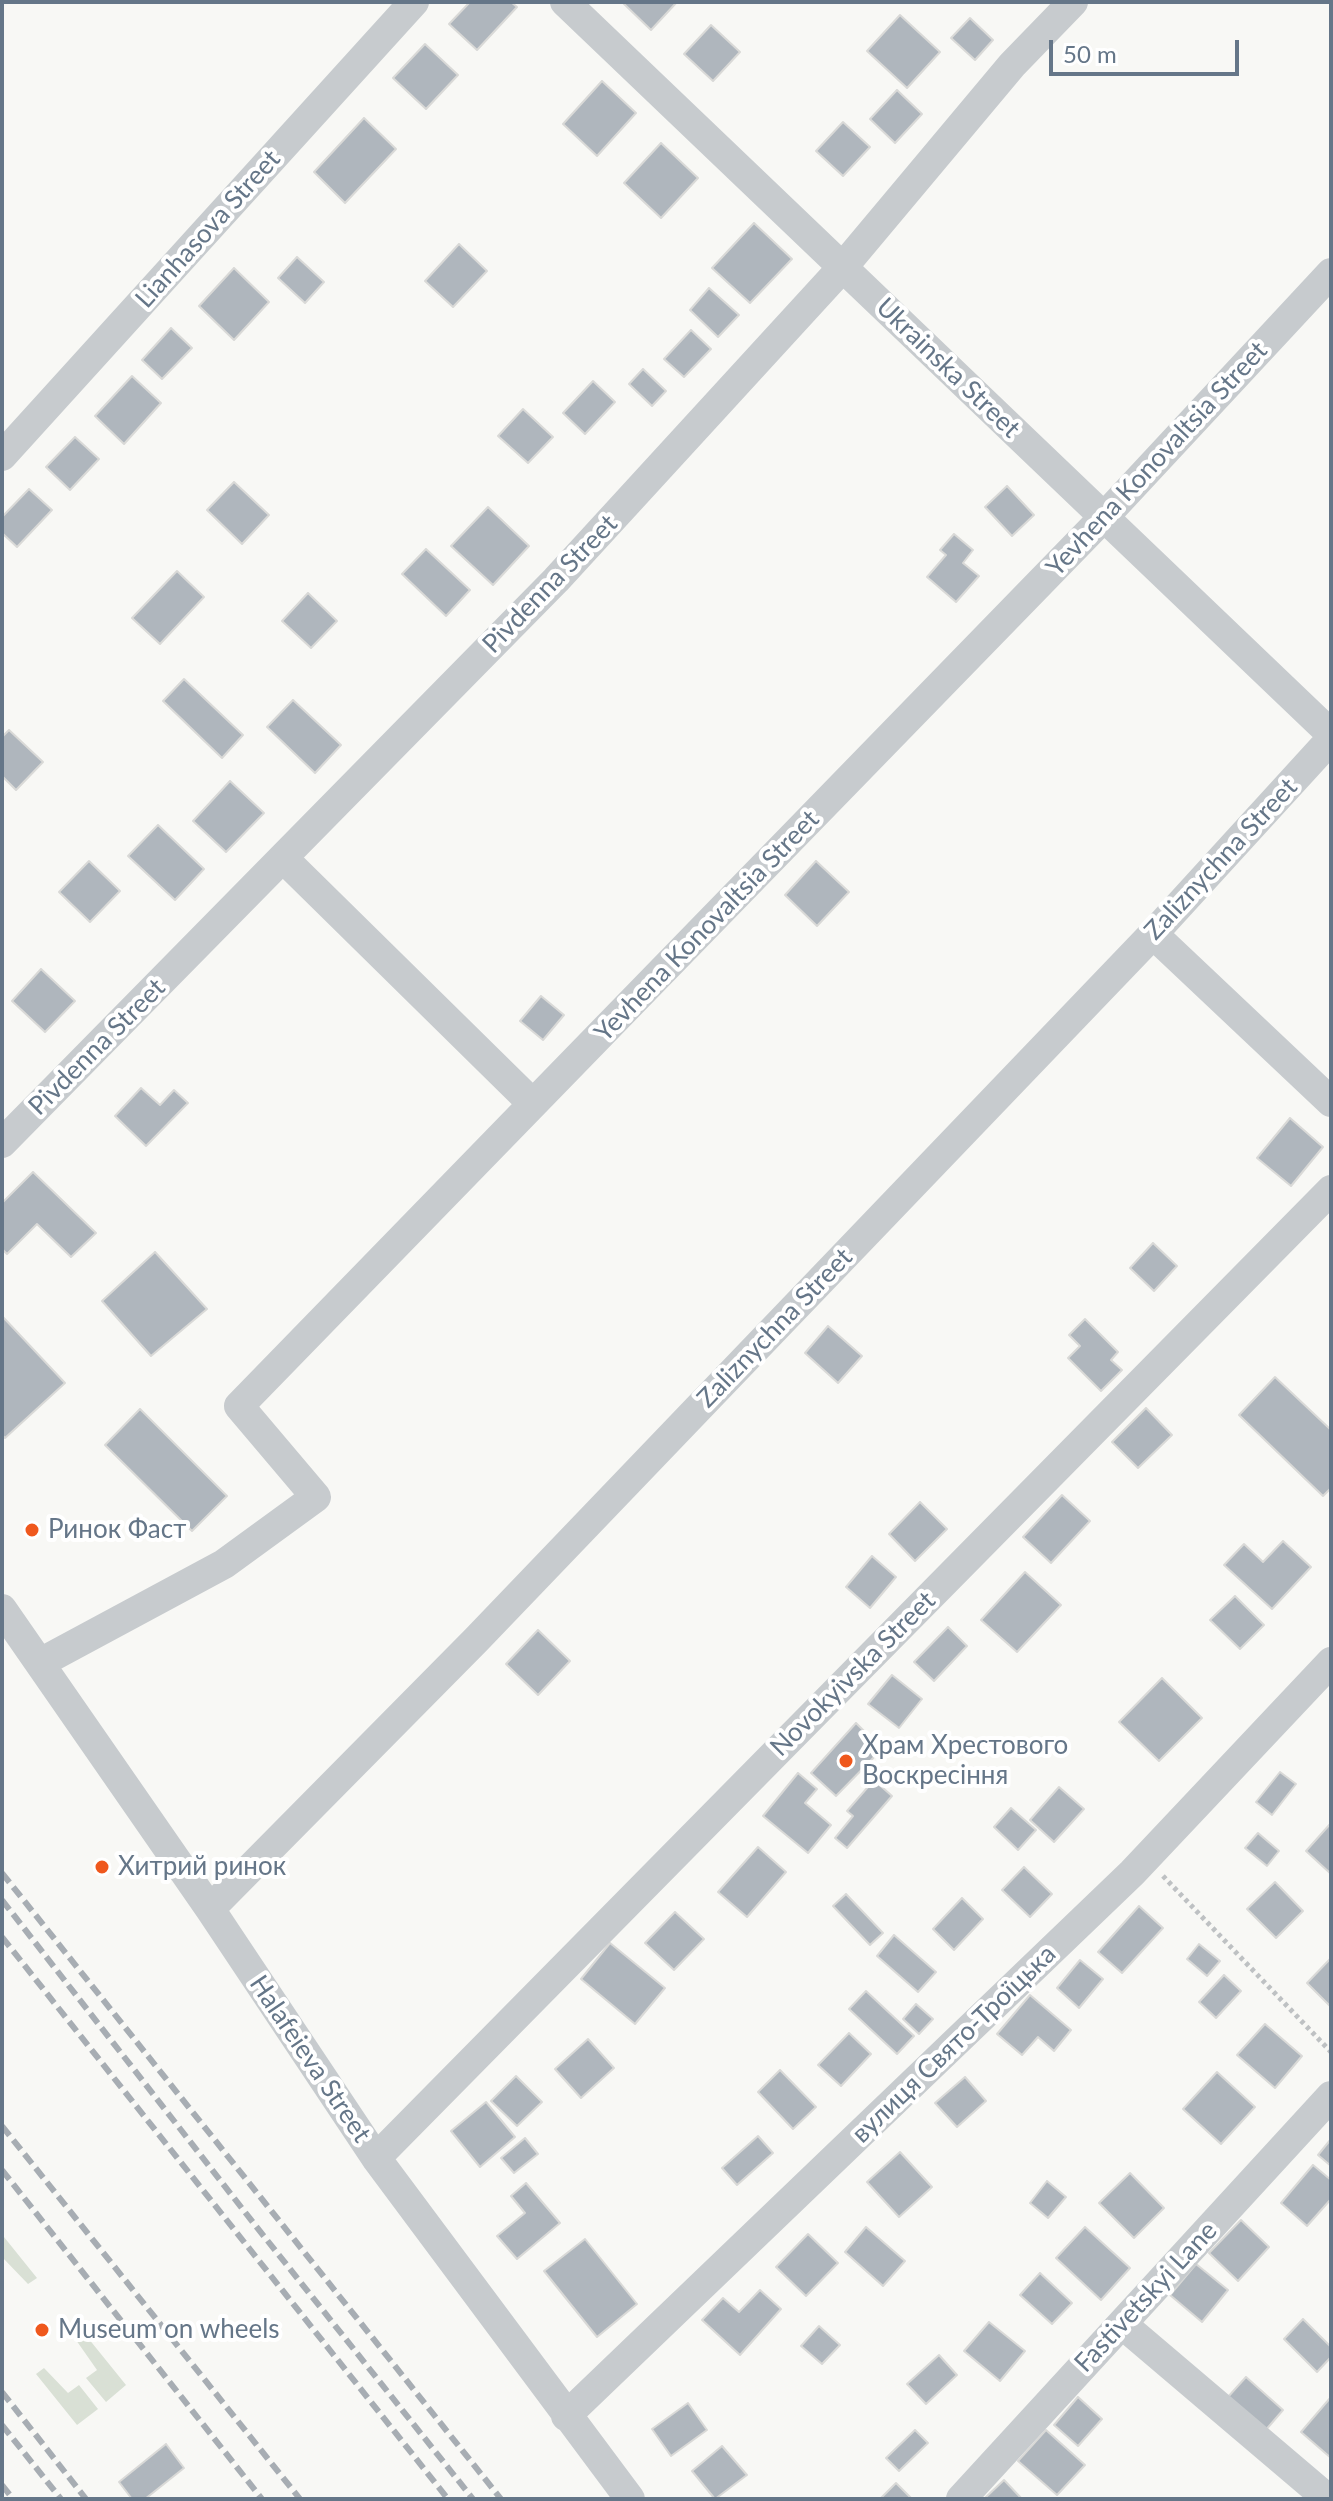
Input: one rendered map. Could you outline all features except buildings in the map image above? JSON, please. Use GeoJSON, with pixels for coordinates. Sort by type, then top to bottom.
{"type":"FeatureCollection","features":[{"type":"Feature","properties":{"kind":"street","name":"Lianhasova Street"},"geometry":{"type":"LineString","coordinates":[[2,456],[414,2]]}},
{"type":"Feature","properties":{"kind":"street","name":"Ukrainska Street"},"geometry":{"type":"LineString","coordinates":[[565,2],[1331,737]]}},
{"type":"Feature","properties":{"kind":"street","name":"Pivdenna Street"},"geometry":{"type":"LineString","coordinates":[[2,1143],[556,580],[842,268],[1012,65],[1073,2]]}},
{"type":"Feature","properties":{"kind":"street","name":"Yevhena Konovaltsia Street"},"geometry":{"type":"LineString","coordinates":[[40,1663],[224,1564],[316,1497],[239,1406],[1104,517],[1331,273]]}},
{"type":"Feature","properties":{"kind":"street","name":"Zaliznychna Street"},"geometry":{"type":"LineString","coordinates":[[210,1909],[476,1640],[1153,934],[1331,737]]}},
{"type":"Feature","properties":{"kind":"street"},"geometry":{"type":"LineString","coordinates":[[283,858],[533,1104]]}},
{"type":"Feature","properties":{"kind":"street"},"geometry":{"type":"LineString","coordinates":[[1153,934],[1331,1102]]}},
{"type":"Feature","properties":{"kind":"street","name":"Novokyivska Street"},"geometry":{"type":"LineString","coordinates":[[376,2158],[1331,1190]]}},
{"type":"Feature","properties":{"kind":"street","name":"Halafeieva Street"},"geometry":{"type":"LineString","coordinates":[[2,1609],[210,1909],[376,2158],[630,2499]]}},
{"type":"Feature","properties":{"kind":"street","name":"вулиця Свято-Троїцька"},"geometry":{"type":"LineString","coordinates":[[566,2416],[1146,1858],[1331,1662]]}},
{"type":"Feature","properties":{"kind":"street","name":"Fastivetskyi Lane"},"geometry":{"type":"LineString","coordinates":[[961,2499],[1331,2096]]}},
{"type":"Feature","properties":{"kind":"street"},"geometry":{"type":"LineString","coordinates":[[1122,2324],[1328,2499]]}},
{"type":"Feature","properties":{"kind":"path"},"geometry":{"type":"LineString","coordinates":[[1146,1858],[1331,2052]]}},
{"type":"Feature","properties":{"kind":"shaded area"},"geometry":{"type":"Polygon","coordinates":[[[4,2237],[37,2278],[28,2284],[2,2257],[4,2237]]]}},
{"type":"Feature","properties":{"kind":"shaded area"},"geometry":{"type":"Polygon","coordinates":[[[84,2333],[126,2385],[106,2402],[86,2378],[97,2370],[76,2340],[84,2333]]]}},
{"type":"Feature","properties":{"kind":"shaded area"},"geometry":{"type":"Polygon","coordinates":[[[44,2368],[68,2393],[79,2385],[98,2409],[77,2425],[36,2374],[44,2368]]]}},
{"type":"Feature","properties":{"kind":"railway"},"geometry":{"type":"LineString","coordinates":[[2,1873],[501,2499]]}},
{"type":"Feature","properties":{"kind":"railway"},"geometry":{"type":"LineString","coordinates":[[2,1900],[473,2499]]}},
{"type":"Feature","properties":{"kind":"railway"},"geometry":{"type":"LineString","coordinates":[[2,1937],[448,2499]]}},
{"type":"Feature","properties":{"kind":"railway"},"geometry":{"type":"LineString","coordinates":[[2,2126],[300,2499]]}},
{"type":"Feature","properties":{"kind":"railway"},"geometry":{"type":"LineString","coordinates":[[2,2170],[262,2499]]}},
{"type":"Feature","properties":{"kind":"railway"},"geometry":{"type":"LineString","coordinates":[[2,2392],[86,2499]]}},
{"type":"Feature","properties":{"kind":"railway"},"geometry":{"type":"LineString","coordinates":[[2,2425],[61,2499]]}},
{"type":"Feature","properties":{"kind":"railway"},"geometry":{"type":"LineString","coordinates":[[2,2485],[13,2499]]}},
{"type":"Feature","properties":{"kind":"place","name":"Ринок Фаст"},"geometry":{"type":"Point","coordinates":[32,1530]}},
{"type":"Feature","properties":{"kind":"place","name":"Храм Хрестового Воскресіння"},"geometry":{"type":"Point","coordinates":[846,1761]}},
{"type":"Feature","properties":{"kind":"place","name":"Хитрий ринок"},"geometry":{"type":"Point","coordinates":[102,1867]}},
{"type":"Feature","properties":{"kind":"place","name":"Museum on wheels"},"geometry":{"type":"Point","coordinates":[42,2330]}}]}
